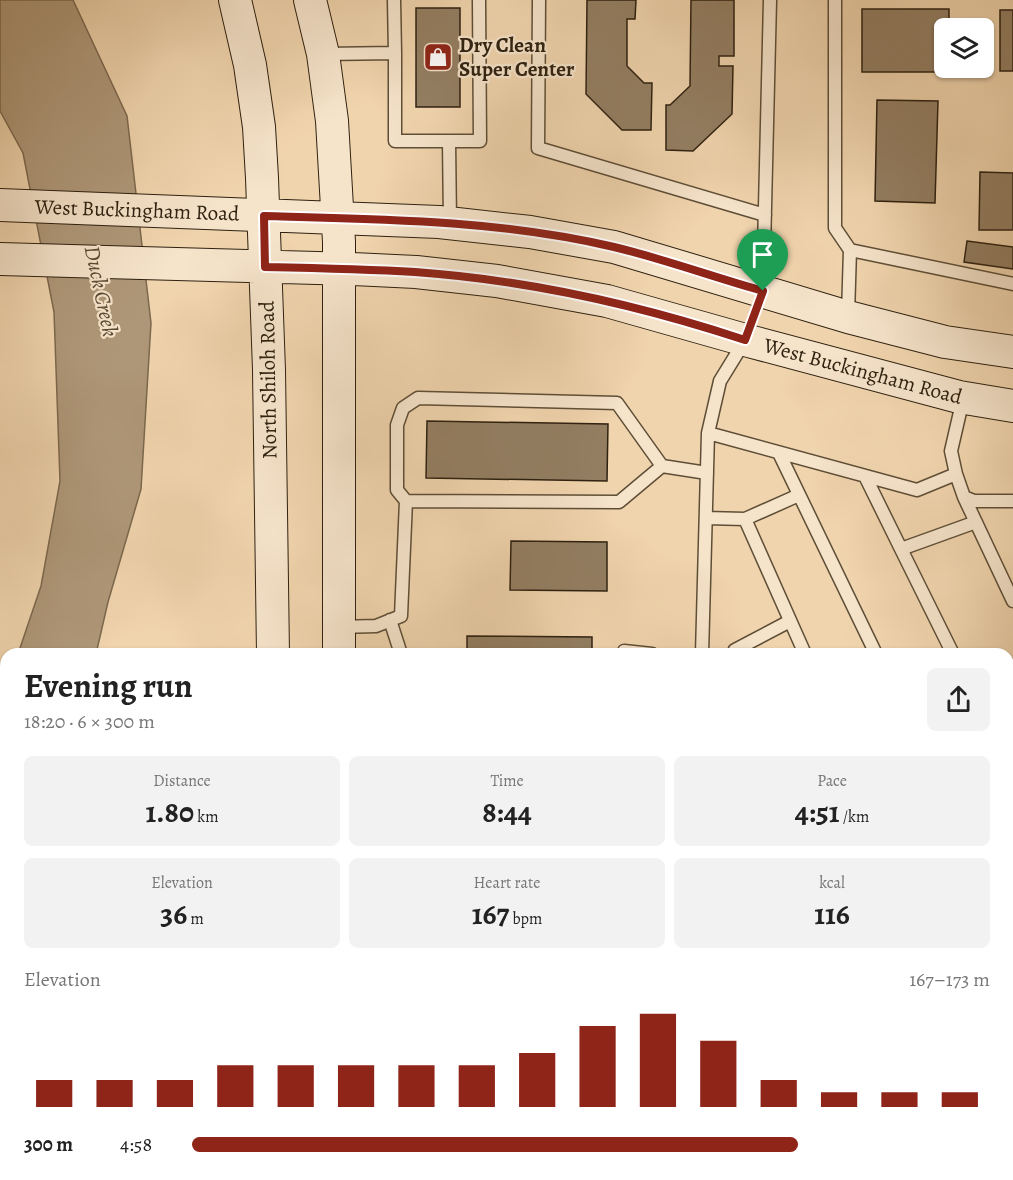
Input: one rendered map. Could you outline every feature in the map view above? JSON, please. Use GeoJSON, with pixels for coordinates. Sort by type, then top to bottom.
{"type":"FeatureCollection","features":[{"type":"Feature","properties":{"kind":"main road","name":"North Shiloh Road"},"geometry":{"type":"LineString","coordinates":[[235,0],[250,65],[256,107],[264,216],[269,370],[273,648]]}},
{"type":"Feature","properties":{"kind":"main road"},"geometry":{"type":"LineString","coordinates":[[310,0],[323,54],[332,120],[338,218],[339,640]]}},
{"type":"Feature","properties":{"kind":"main road","name":"West Buckingham Road"},"geometry":{"type":"LineString","coordinates":[[0,205],[338,218],[450,224],[530,232],[614,247],[848,317],[945,342],[1013,352]]}},
{"type":"Feature","properties":{"kind":"main road","name":"West Buckingham Road"},"geometry":{"type":"LineString","coordinates":[[0,259],[339,268],[416,272],[497,281],[607,301],[963,398],[1013,406]]}},
{"type":"Feature","properties":{"kind":"main road"},"geometry":{"type":"LineString","coordinates":[[745,340],[763,291]]}},
{"type":"Feature","properties":{"kind":"lane"},"geometry":{"type":"LineString","coordinates":[[394,0],[395,141],[480,141],[479,0]]}},
{"type":"Feature","properties":{"kind":"lane"},"geometry":{"type":"LineString","coordinates":[[539,0],[538,148],[765,215]]}},
{"type":"Feature","properties":{"kind":"lane"},"geometry":{"type":"LineString","coordinates":[[763,291],[770,0]]}},
{"type":"Feature","properties":{"kind":"lane"},"geometry":{"type":"LineString","coordinates":[[835,0],[835,228],[850,250],[848,317]]}},
{"type":"Feature","properties":{"kind":"lane"},"geometry":{"type":"LineString","coordinates":[[323,54],[395,53]]}},
{"type":"Feature","properties":{"kind":"lane"},"geometry":{"type":"LineString","coordinates":[[449,141],[450,224]]}},
{"type":"Feature","properties":{"kind":"lane"},"geometry":{"type":"LineString","coordinates":[[850,250],[1013,284]]}},
{"type":"Feature","properties":{"kind":"lane"},"geometry":{"type":"LineString","coordinates":[[702,648],[708,433],[720,381],[745,340]]}},
{"type":"Feature","properties":{"kind":"lane"},"geometry":{"type":"LineString","coordinates":[[339,640],[401,616],[406,501],[397,490],[398,425],[403,408],[418,398],[617,403],[662,466],[707,473]]}},
{"type":"Feature","properties":{"kind":"lane"},"geometry":{"type":"LineString","coordinates":[[963,398],[951,451],[956,474],[1013,601]]}},
{"type":"Feature","properties":{"kind":"lane"},"geometry":{"type":"LineString","coordinates":[[708,433],[916,490],[956,474]]}},
{"type":"Feature","properties":{"kind":"lane"},"geometry":{"type":"LineString","coordinates":[[779,453],[873,648]]}},
{"type":"Feature","properties":{"kind":"lane"},"geometry":{"type":"LineString","coordinates":[[406,501],[619,502],[662,466]]}},
{"type":"Feature","properties":{"kind":"lane"},"geometry":{"type":"LineString","coordinates":[[865,476],[950,648]]}},
{"type":"Feature","properties":{"kind":"lane"},"geometry":{"type":"LineString","coordinates":[[706,518],[745,519],[799,495]]}},
{"type":"Feature","properties":{"kind":"lane"},"geometry":{"type":"LineString","coordinates":[[964,496],[974,501],[1013,501]]}},
{"type":"Feature","properties":{"kind":"lane"},"geometry":{"type":"LineString","coordinates":[[745,519],[802,648]]}},
{"type":"Feature","properties":{"kind":"lane"},"geometry":{"type":"LineString","coordinates":[[901,549],[976,522]]}},
{"type":"Feature","properties":{"kind":"lane"},"geometry":{"type":"LineString","coordinates":[[390,620],[399,648]]}},
{"type":"Feature","properties":{"kind":"lane"},"geometry":{"type":"LineString","coordinates":[[739,648],[790,621]]}},
{"type":"Feature","properties":{"kind":"water","name":"Duck Creek"},"geometry":{"type":"Polygon","coordinates":[[[0,0],[73,0],[127,116],[151,323],[141,489],[108,602],[97,648],[20,648],[41,586],[60,481],[54,312],[23,153],[0,111],[0,0]]]}},
{"type":"Feature","properties":{"kind":"building"},"geometry":{"type":"Polygon","coordinates":[[[587,0],[636,0],[635,19],[627,19],[627,66],[644,83],[652,83],[651,130],[622,130],[586,94],[587,0]]]}},
{"type":"Feature","properties":{"kind":"building"},"geometry":{"type":"Polygon","coordinates":[[[691,0],[734,0],[734,56],[719,56],[719,66],[733,66],[732,114],[693,151],[666,150],[666,105],[670,105],[690,86],[691,0]]]}},
{"type":"Feature","properties":{"kind":"building","name":"Dry Clean Super Center"},"geometry":{"type":"Polygon","coordinates":[[[416,8],[460,8],[460,107],[416,107],[416,8]]]}},
{"type":"Feature","properties":{"kind":"building"},"geometry":{"type":"Polygon","coordinates":[[[862,9],[949,9],[949,18],[934,18],[934,72],[862,72],[862,9]]]}},
{"type":"Feature","properties":{"kind":"building"},"geometry":{"type":"Polygon","coordinates":[[[1000,10],[1013,10],[1013,71],[1000,71],[1000,10]]]}},
{"type":"Feature","properties":{"kind":"building"},"geometry":{"type":"Polygon","coordinates":[[[877,100],[938,101],[935,203],[875,201],[877,100]]]}},
{"type":"Feature","properties":{"kind":"building"},"geometry":{"type":"Polygon","coordinates":[[[980,172],[1013,173],[1013,230],[979,230],[980,172]]]}},
{"type":"Feature","properties":{"kind":"building"},"geometry":{"type":"Polygon","coordinates":[[[967,241],[1013,247],[1013,269],[964,262],[967,241]]]}},
{"type":"Feature","properties":{"kind":"building"},"geometry":{"type":"Polygon","coordinates":[[[427,421],[608,424],[607,481],[426,478],[427,421]]]}},
{"type":"Feature","properties":{"kind":"building"},"geometry":{"type":"Polygon","coordinates":[[[511,541],[607,542],[607,591],[510,590],[511,541]]]}},
{"type":"Feature","properties":{"kind":"building"},"geometry":{"type":"Polygon","coordinates":[[[467,636],[592,637],[592,648],[467,648],[467,636]]]}},
{"type":"Feature","properties":{"kind":"place","name":"Dry Clean Super Center"},"geometry":{"type":"Point","coordinates":[438,57]}},
{"type":"Feature","properties":{"kind":"route"},"geometry":{"type":"LineString","coordinates":[[264,216],[439,222],[530,232],[614,247],[763,291],[745,340],[607,301],[497,281],[416,272],[265,267],[264,216]]}}]}
